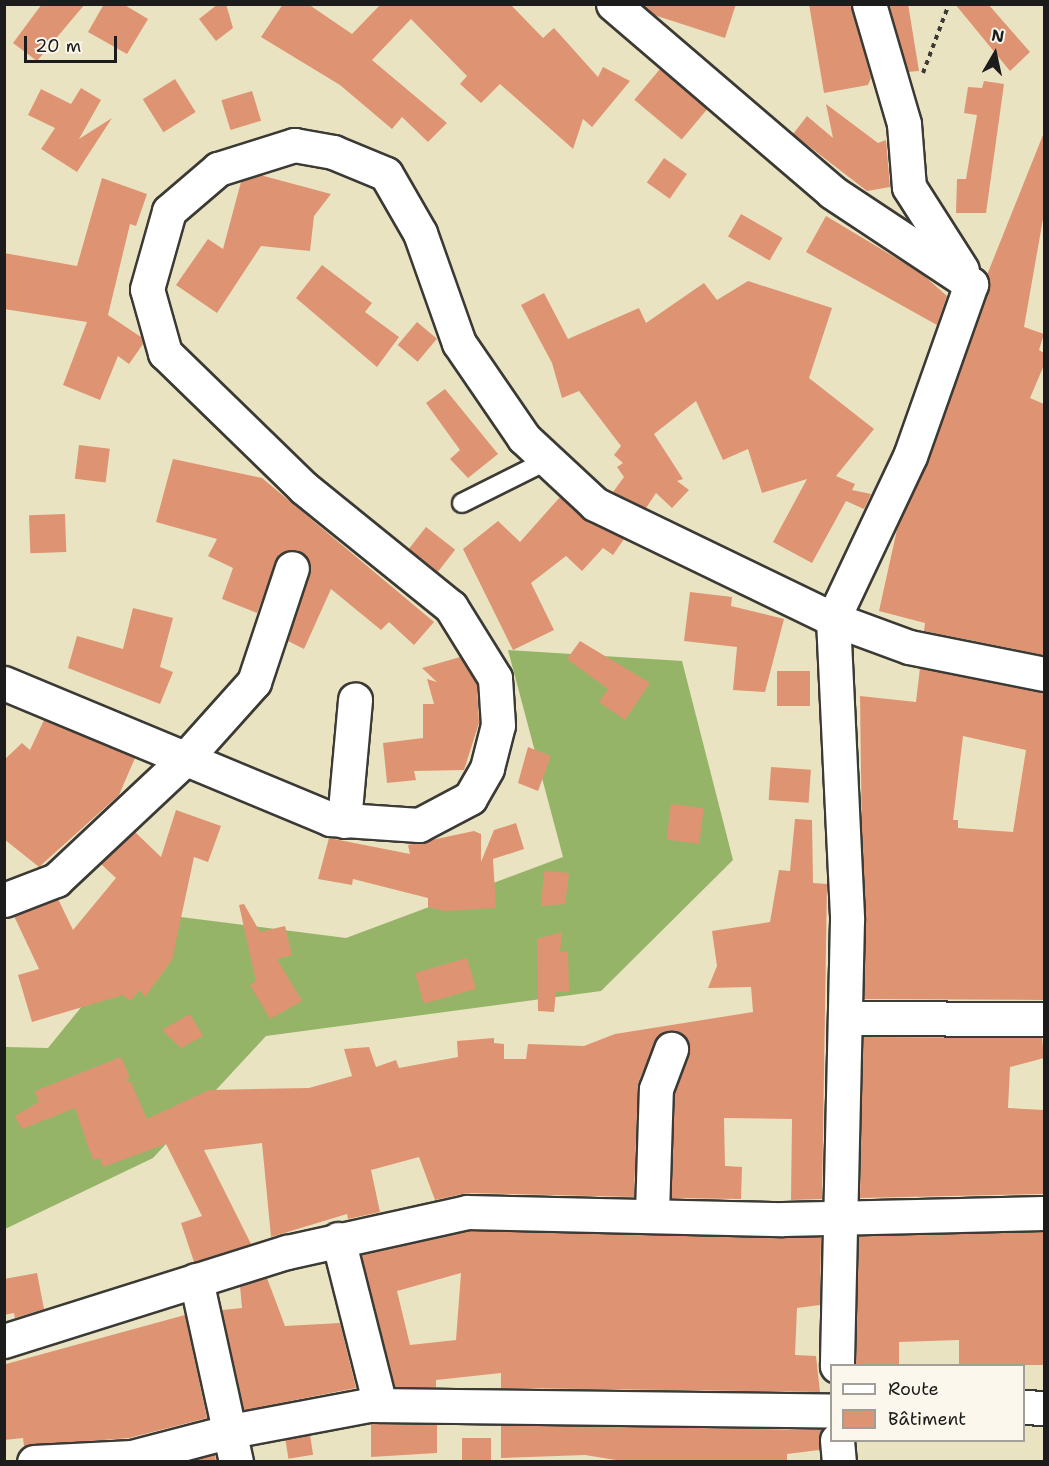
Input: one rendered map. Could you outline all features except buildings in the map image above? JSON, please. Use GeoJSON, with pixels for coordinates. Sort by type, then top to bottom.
{"type":"FeatureCollection","features":[{"type":"Feature","properties":{"kind":"street"},"geometry":{"type":"LineString","coordinates":[[613,4],[831,192],[971,284]]}},
{"type":"Feature","properties":{"kind":"street"},"geometry":{"type":"LineString","coordinates":[[869,4],[904,124],[909,187],[971,284]]}},
{"type":"Feature","properties":{"kind":"street"},"geometry":{"type":"LineString","coordinates":[[4,683],[267,797],[344,821],[419,825],[470,798],[487,768],[498,724],[495,678],[451,607],[304,488],[165,353],[147,289],[169,211],[218,169],[294,145],[333,152],[386,174],[420,233],[459,343],[524,438],[550,459],[595,504],[833,619],[909,647],[1044,674]]}},
{"type":"Feature","properties":{"kind":"street"},"geometry":{"type":"LineString","coordinates":[[837,1364],[843,1216],[841,1118],[848,1018],[833,619],[910,456],[971,284]]}},
{"type":"Feature","properties":{"kind":"street"},"geometry":{"type":"LineString","coordinates":[[4,900],[56,880],[184,760],[254,682],[292,568]]}},
{"type":"Feature","properties":{"kind":"street"},"geometry":{"type":"LineString","coordinates":[[344,821],[355,699]]}},
{"type":"Feature","properties":{"kind":"street"},"geometry":{"type":"LineString","coordinates":[[848,1018],[1044,1019]]}},
{"type":"Feature","properties":{"kind":"street"},"geometry":{"type":"LineString","coordinates":[[652,1214],[656,1089],[671,1049]]}},
{"type":"Feature","properties":{"kind":"street"},"geometry":{"type":"LineString","coordinates":[[4,1341],[196,1280],[338,1239],[467,1212],[843,1216],[1044,1213]]}},
{"type":"Feature","properties":{"kind":"street"},"geometry":{"type":"LineString","coordinates":[[338,1239],[380,1405]]}},
{"type":"Feature","properties":{"kind":"street"},"geometry":{"type":"LineString","coordinates":[[196,1280],[233,1446]]}},
{"type":"Feature","properties":{"kind":"street"},"geometry":{"type":"LineString","coordinates":[[34,1461],[132,1457],[233,1446],[380,1405],[830,1411]]}},
{"type":"Feature","properties":{"kind":"street"},"geometry":{"type":"LineString","coordinates":[[1025,1407],[1044,1408]]}},
{"type":"Feature","properties":{"kind":"street"},"geometry":{"type":"LineString","coordinates":[[837,1442],[839,1461]]}},
{"type":"Feature","properties":{"kind":"lane"},"geometry":{"type":"LineString","coordinates":[[462,503],[550,459]]}},
{"type":"Feature","properties":{"kind":"path"},"geometry":{"type":"LineString","coordinates":[[904,124],[949,4]]}},
{"type":"Feature","properties":{"kind":"green space"},"geometry":{"type":"Polygon","coordinates":[[[508,650],[682,661],[733,860],[601,991],[266,1036],[153,1158],[5,1229],[5,1047],[48,1048],[157,914],[346,938],[563,857],[508,650]]]}}]}
